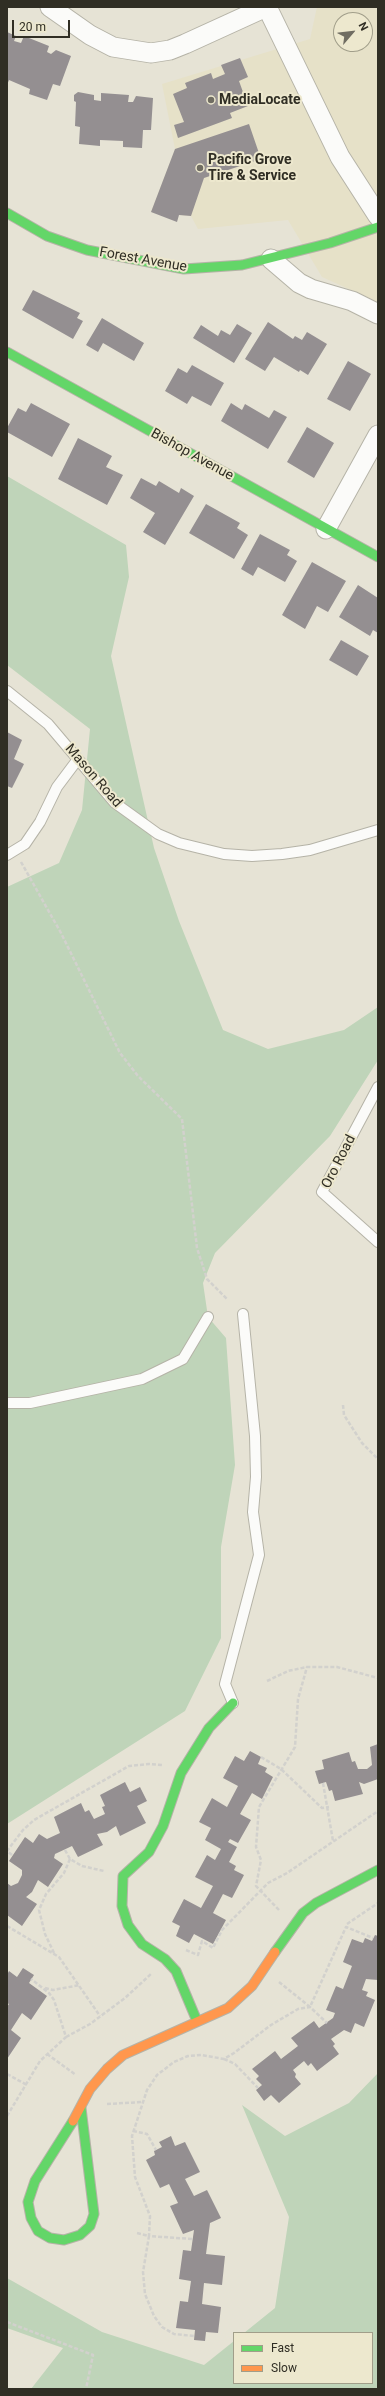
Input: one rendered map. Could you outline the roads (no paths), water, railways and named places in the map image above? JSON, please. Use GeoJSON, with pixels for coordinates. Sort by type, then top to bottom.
{"type":"FeatureCollection","features":[{"type":"Feature","properties":{"kind":"street"},"geometry":{"type":"LineString","coordinates":[[52,8],[90,35],[113,47],[151,53],[170,50],[267,7],[340,157],[378,216]]}},
{"type":"Feature","properties":{"kind":"street","name":"Forest Avenue"},"geometry":{"type":"LineString","coordinates":[[8,216],[47,236],[87,250],[184,269],[242,265],[330,243],[378,226]]}},
{"type":"Feature","properties":{"kind":"street"},"geometry":{"type":"LineString","coordinates":[[271,258],[299,283],[322,293],[352,301],[378,314]]}},
{"type":"Feature","properties":{"kind":"street","name":"Bishop Avenue"},"geometry":{"type":"LineString","coordinates":[[7,352],[378,557]]}},
{"type":"Feature","properties":{"kind":"street"},"geometry":{"type":"LineString","coordinates":[[326,529],[378,435]]}},
{"type":"Feature","properties":{"kind":"street"},"geometry":{"type":"LineString","coordinates":[[197,2021],[176,1971],[165,1959],[142,1944],[128,1925],[122,1906],[123,1876],[149,1852],[163,1826],[181,1773],[209,1728],[233,1703]]}},
{"type":"Feature","properties":{"kind":"street"},"geometry":{"type":"LineString","coordinates":[[81,2108],[94,2214],[90,2226],[80,2236],[64,2240],[50,2238],[38,2231],[31,2218],[28,2202],[36,2181],[81,2108],[90,2089],[123,2055],[228,2008],[241,1998],[252,1986],[293,1925],[316,1903],[378,1870]]}},
{"type":"Feature","properties":{"kind":"lane","name":"Mason Road"},"geometry":{"type":"LineString","coordinates":[[7,690],[48,724],[114,803],[136,820],[158,834],[202,850],[252,856],[310,850],[378,830]]}},
{"type":"Feature","properties":{"kind":"lane"},"geometry":{"type":"LineString","coordinates":[[7,855],[25,844],[40,822],[57,787],[78,759]]}},
{"type":"Feature","properties":{"kind":"lane","name":"Oro Road"},"geometry":{"type":"LineString","coordinates":[[378,1087],[322,1192],[378,1242]]}},
{"type":"Feature","properties":{"kind":"lane"},"geometry":{"type":"LineString","coordinates":[[233,1703],[225,1684],[259,1555],[252,1512],[256,1477],[255,1436],[243,1314]]}},
{"type":"Feature","properties":{"kind":"lane"},"geometry":{"type":"LineString","coordinates":[[7,1403],[30,1403],[142,1379],[183,1359],[208,1317]]}},
{"type":"Feature","properties":{"kind":"place","name":"MediaLocate"},"geometry":{"type":"Point","coordinates":[211,100]}},
{"type":"Feature","properties":{"kind":"place","name":"Pacific Grove Tire & Service"},"geometry":{"type":"Point","coordinates":[200,168]}}]}
